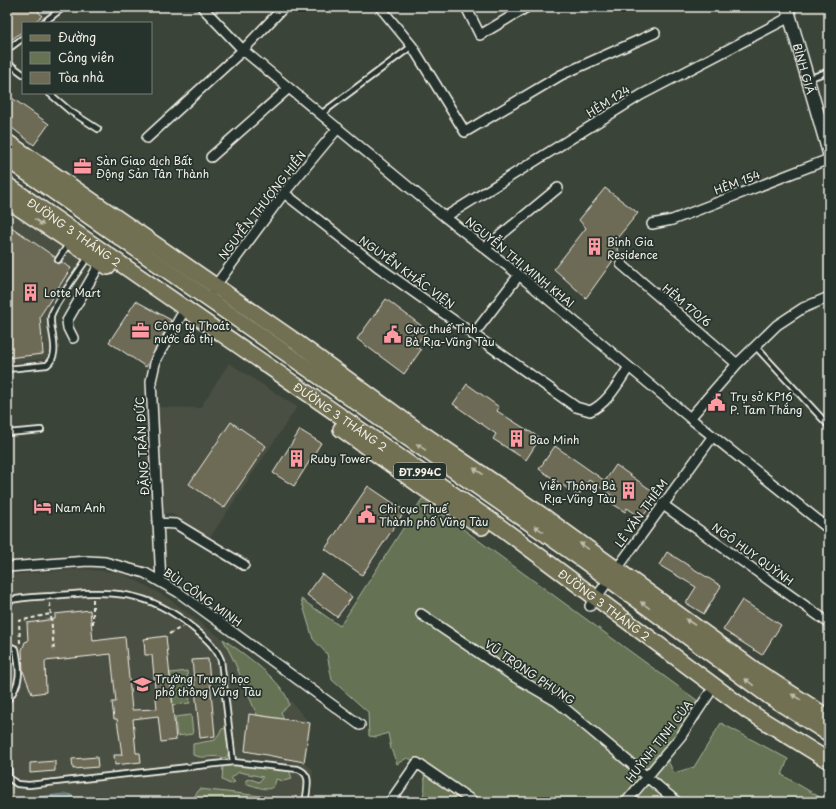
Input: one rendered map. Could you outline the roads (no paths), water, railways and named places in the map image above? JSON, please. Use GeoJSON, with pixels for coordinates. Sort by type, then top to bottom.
{"type":"FeatureCollection","features":[{"type":"Feature","properties":{"kind":"main road","name":"ĐƯỜNG 3 THÁNG 2"},"geometry":{"type":"LineString","coordinates":[[7,142],[216,285],[404,421],[499,485],[612,574]]}},
{"type":"Feature","properties":{"kind":"main road","name":"ĐƯỜNG 3 THÁNG 2"},"geometry":{"type":"LineString","coordinates":[[7,159],[211,301],[612,574],[732,661],[829,718]]}},
{"type":"Feature","properties":{"kind":"main road","name":"ĐƯỜNG 3 THÁNG 2"},"geometry":{"type":"LineString","coordinates":[[7,185],[95,254],[181,316],[198,322]]}},
{"type":"Feature","properties":{"kind":"main road","name":"ĐƯỜNG 3 THÁNG 2"},"geometry":{"type":"LineString","coordinates":[[7,200],[70,242],[95,254],[198,322],[284,382],[499,526],[592,602],[708,688],[747,722],[829,772]]}},
{"type":"Feature","properties":{"kind":"main road","name":"ĐƯỜNG 3 THÁNG 2"},"geometry":{"type":"LineString","coordinates":[[732,661],[770,697],[829,734]]}},
{"type":"Feature","properties":{"kind":"main road","name":"ĐƯỜNG 3 THÁNG 2"},"geometry":{"type":"LineString","coordinates":[[708,688],[829,761]]}},
{"type":"Feature","properties":{"kind":"street","name":"NGUYỄN THỊ MINH KHAI"},"geometry":{"type":"LineString","coordinates":[[202,7],[243,50],[445,217],[519,275],[690,418],[829,529]]}},
{"type":"Feature","properties":{"kind":"street"},"geometry":{"type":"LineString","coordinates":[[147,138],[243,50],[284,7]]}},
{"type":"Feature","properties":{"kind":"street"},"geometry":{"type":"LineString","coordinates":[[380,7],[412,46],[465,132],[561,75],[655,33]]}},
{"type":"Feature","properties":{"kind":"street"},"geometry":{"type":"LineString","coordinates":[[466,7],[480,35],[525,7]]}},
{"type":"Feature","properties":{"kind":"street","name":"BÌNH GIÃ"},"geometry":{"type":"LineString","coordinates":[[789,12],[829,153]]}},
{"type":"Feature","properties":{"kind":"street","name":"HẺM 124"},"geometry":{"type":"LineString","coordinates":[[445,217],[641,95],[789,12]]}},
{"type":"Feature","properties":{"kind":"street"},"geometry":{"type":"LineString","coordinates":[[211,157],[289,88]]}},
{"type":"Feature","properties":{"kind":"street","name":"NGUYỄN THƯỢNG HIỀN"},"geometry":{"type":"LineString","coordinates":[[211,301],[216,285],[284,193],[338,128]]}},
{"type":"Feature","properties":{"kind":"street","name":"HẺM 154"},"geometry":{"type":"LineString","coordinates":[[652,224],[672,220],[829,159]]}},
{"type":"Feature","properties":{"kind":"street"},"geometry":{"type":"LineString","coordinates":[[485,248],[558,188]]}},
{"type":"Feature","properties":{"kind":"street","name":"NGUYỄN KHẮC VIỆN"},"geometry":{"type":"LineString","coordinates":[[284,193],[377,266],[576,407],[590,411],[597,408],[610,394],[628,367]]}},
{"type":"Feature","properties":{"kind":"street"},"geometry":{"type":"LineString","coordinates":[[73,338],[68,328],[68,321],[95,254]]}},
{"type":"Feature","properties":{"kind":"street","name":"HẺM 170/6"},"geometry":{"type":"LineString","coordinates":[[621,264],[737,364]]}},
{"type":"Feature","properties":{"kind":"street"},"geometry":{"type":"LineString","coordinates":[[473,335],[519,275]]}},
{"type":"Feature","properties":{"kind":"street"},"geometry":{"type":"LineString","coordinates":[[690,418],[737,364],[777,326],[803,308],[829,297]]}},
{"type":"Feature","properties":{"kind":"street","name":"ĐẶNG TRẦN ĐỨC"},"geometry":{"type":"LineString","coordinates":[[161,582],[151,381],[156,359],[181,316]]}},
{"type":"Feature","properties":{"kind":"street","name":"LÊ VĂN THIÊM"},"geometry":{"type":"LineString","coordinates":[[592,602],[713,436]]}},
{"type":"Feature","properties":{"kind":"street","name":"NGÔ HUY QUỲNH"},"geometry":{"type":"LineString","coordinates":[[662,504],[829,623]]}},
{"type":"Feature","properties":{"kind":"street"},"geometry":{"type":"LineString","coordinates":[[158,522],[176,524],[244,564]]}},
{"type":"Feature","properties":{"kind":"street","name":"BÙI CÔNG MINH"},"geometry":{"type":"LineString","coordinates":[[7,567],[88,561],[105,562],[145,573],[178,592],[360,725]]}},
{"type":"Feature","properties":{"kind":"street","name":"VŨ TRỌNG PHỤNG"},"geometry":{"type":"LineString","coordinates":[[421,614],[513,676],[556,701],[677,802]]}},
{"type":"Feature","properties":{"kind":"street","name":"HUỲNH TỊNH CỦA"},"geometry":{"type":"LineString","coordinates":[[626,802],[681,736],[708,688]]}},
{"type":"Feature","properties":{"kind":"street"},"geometry":{"type":"LineString","coordinates":[[390,802],[417,763],[474,802]]}},
{"type":"Feature","properties":{"kind":"lane"},"geometry":{"type":"LineString","coordinates":[[44,22],[64,7]]}},
{"type":"Feature","properties":{"kind":"lane"},"geometry":{"type":"LineString","coordinates":[[7,50],[22,39]]}},
{"type":"Feature","properties":{"kind":"lane"},"geometry":{"type":"LineString","coordinates":[[321,114],[412,46]]}},
{"type":"Feature","properties":{"kind":"lane"},"geometry":{"type":"LineString","coordinates":[[7,62],[22,73]]}},
{"type":"Feature","properties":{"kind":"lane"},"geometry":{"type":"LineString","coordinates":[[808,79],[829,71]]}},
{"type":"Feature","properties":{"kind":"lane"},"geometry":{"type":"LineString","coordinates":[[50,94],[70,112],[98,129]]}},
{"type":"Feature","properties":{"kind":"lane"},"geometry":{"type":"LineString","coordinates":[[58,260],[70,242]]}},
{"type":"Feature","properties":{"kind":"lane"},"geometry":{"type":"LineString","coordinates":[[7,369],[47,365],[52,361],[54,354],[51,315],[95,254]]}},
{"type":"Feature","properties":{"kind":"lane"},"geometry":{"type":"LineString","coordinates":[[756,347],[829,426]]}},
{"type":"Feature","properties":{"kind":"lane"},"geometry":{"type":"LineString","coordinates":[[7,433],[41,430]]}},
{"type":"Feature","properties":{"kind":"lane"},"geometry":{"type":"LineString","coordinates":[[7,601],[93,592],[124,594],[146,600],[174,613],[204,637],[218,653],[221,660],[233,762]]}},
{"type":"Feature","properties":{"kind":"lane"},"geometry":{"type":"LineString","coordinates":[[7,645],[16,649],[20,679],[18,686],[7,701]]}},
{"type":"Feature","properties":{"kind":"lane"},"geometry":{"type":"LineString","coordinates":[[7,756],[9,778],[17,784],[29,785],[233,762],[303,771],[308,781],[306,798]]}},
{"type":"Feature","properties":{"kind":"water"},"geometry":{"type":"Polygon","coordinates":[[[66,794],[71,795],[79,802],[7,802],[7,800],[66,794]]]}},
{"type":"Feature","properties":{"kind":"place","name":"Sàn Giao dịch Bất Động Sản Tân Thành"},"geometry":{"type":"Point","coordinates":[83,166]}},
{"type":"Feature","properties":{"kind":"place","name":"Binh Gia Residence"},"geometry":{"type":"Point","coordinates":[594,247]}},
{"type":"Feature","properties":{"kind":"place","name":"Lotte Mart"},"geometry":{"type":"Point","coordinates":[31,292]}},
{"type":"Feature","properties":{"kind":"place","name":"Công ty Thoát nước đô thị"},"geometry":{"type":"Point","coordinates":[141,331]}},
{"type":"Feature","properties":{"kind":"place","name":"Cục thuế Tỉnh Bà Rịa-Vũng Tàu"},"geometry":{"type":"Point","coordinates":[392,334]}},
{"type":"Feature","properties":{"kind":"place","name":"Trụ sở KP16 P. Tam Thắng"},"geometry":{"type":"Point","coordinates":[717,402]}},
{"type":"Feature","properties":{"kind":"place","name":"Bao Minh"},"geometry":{"type":"Point","coordinates":[516,439]}},
{"type":"Feature","properties":{"kind":"place","name":"Ruby Tower"},"geometry":{"type":"Point","coordinates":[297,458]}},
{"type":"Feature","properties":{"kind":"place","name":"Viễn Thông Bà Rịa-Vũng Tàu"},"geometry":{"type":"Point","coordinates":[629,491]}},
{"type":"Feature","properties":{"kind":"place","name":"Nam Anh"},"geometry":{"type":"Point","coordinates":[42,507]}},
{"type":"Feature","properties":{"kind":"place","name":"Chi cục Thuế Thành phố Vũng Tàu"},"geometry":{"type":"Point","coordinates":[366,514]}},
{"type":"Feature","properties":{"kind":"place","name":"Trường Trung học phổ thông Vũng Tàu"},"geometry":{"type":"Point","coordinates":[142,684]}}]}
